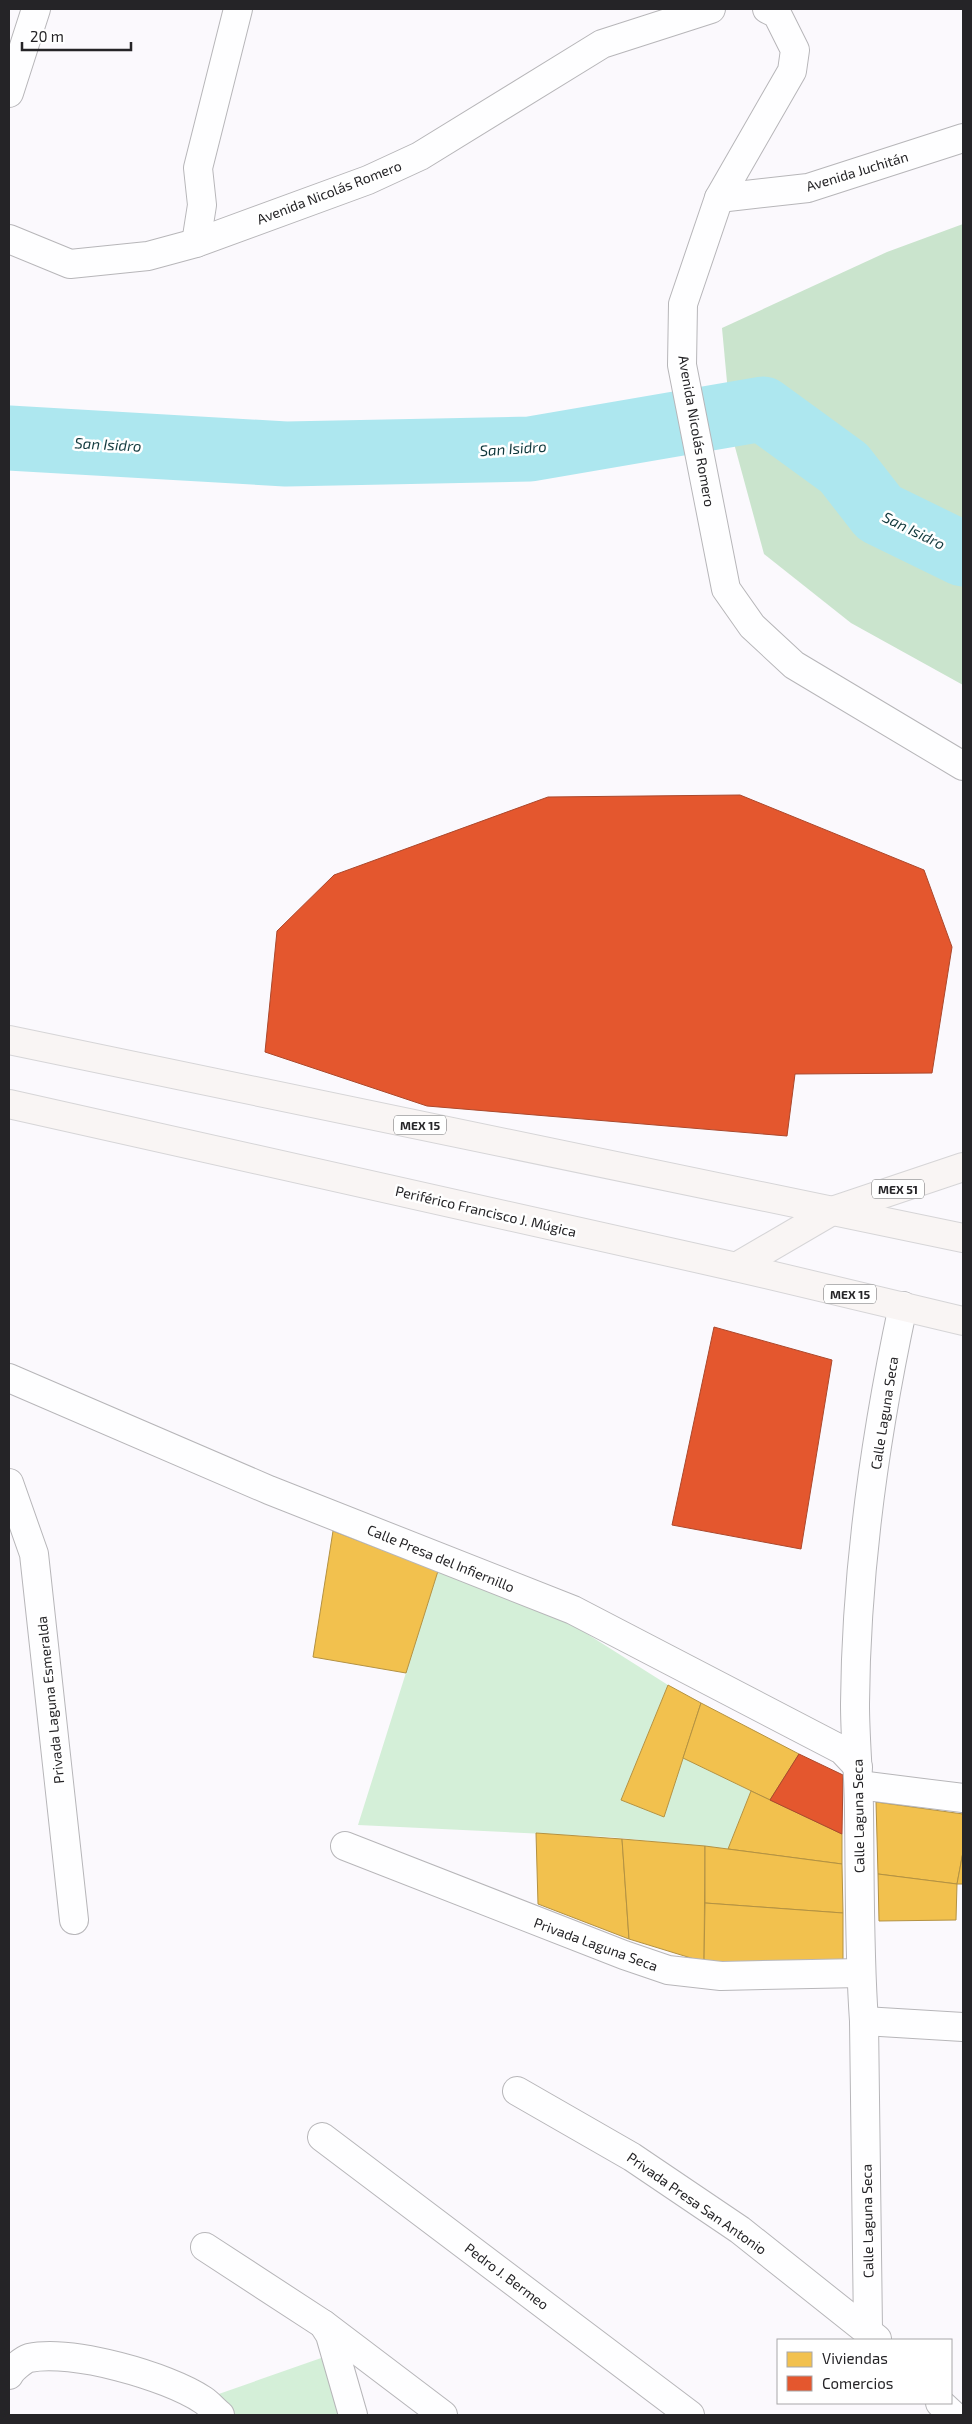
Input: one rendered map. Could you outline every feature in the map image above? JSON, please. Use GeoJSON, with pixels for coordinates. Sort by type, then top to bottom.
{"type":"FeatureCollection","features":[{"type":"Feature","properties":{"kind":"main road","name":"MEX 15"},"geometry":{"type":"LineString","coordinates":[[9,1040],[963,1238]]}},
{"type":"Feature","properties":{"kind":"main road","name":"Periférico Francisco J. Múgica"},"geometry":{"type":"LineString","coordinates":[[9,1104],[736,1267],[963,1321]]}},
{"type":"Feature","properties":{"kind":"main road","name":"MEX 51"},"geometry":{"type":"LineString","coordinates":[[736,1267],[832,1211],[963,1167]]}},
{"type":"Feature","properties":{"kind":"street"},"geometry":{"type":"LineString","coordinates":[[9,93],[36,9]]}},
{"type":"Feature","properties":{"kind":"street"},"geometry":{"type":"LineString","coordinates":[[196,243],[202,206],[198,168],[238,9]]}},
{"type":"Feature","properties":{"kind":"street","name":"Avenida Nicolás Romero"},"geometry":{"type":"LineString","coordinates":[[9,240],[70,264],[148,256],[196,243],[368,180],[420,156],[602,44],[711,9]]}},
{"type":"Feature","properties":{"kind":"street","name":"Avenida Nicolás Romero"},"geometry":{"type":"LineString","coordinates":[[767,9],[777,14],[795,50],[792,71],[719,198],[683,304],[682,365],[726,589],[752,626],[794,665],[963,766]]}},
{"type":"Feature","properties":{"kind":"street","name":"Avenida Juchitán"},"geometry":{"type":"LineString","coordinates":[[719,198],[808,188],[963,138]]}},
{"type":"Feature","properties":{"kind":"street","name":"Calle Laguna Seca"},"geometry":{"type":"LineString","coordinates":[[873,2335],[861,1973],[855,1706],[856,1648],[866,1531],[892,1357],[903,1306]]}},
{"type":"Feature","properties":{"kind":"street","name":"Calle Presa del Infiernillo"},"geometry":{"type":"LineString","coordinates":[[9,1378],[269,1490],[572,1610],[842,1750],[858,1776]]}},
{"type":"Feature","properties":{"kind":"street","name":"Privada Laguna Esmeralda"},"geometry":{"type":"LineString","coordinates":[[9,1483],[34,1554],[74,1920]]}},
{"type":"Feature","properties":{"kind":"street"},"geometry":{"type":"LineString","coordinates":[[858,1776],[963,1798]]}},
{"type":"Feature","properties":{"kind":"street","name":"Privada Laguna Seca"},"geometry":{"type":"LineString","coordinates":[[345,1846],[597,1945],[668,1970],[721,1976],[861,1973]]}},
{"type":"Feature","properties":{"kind":"street"},"geometry":{"type":"LineString","coordinates":[[864,2021],[963,2027]]}},
{"type":"Feature","properties":{"kind":"street","name":"Privada Presa San Antonio"},"geometry":{"type":"LineString","coordinates":[[517,2091],[632,2157],[733,2225],[873,2335]]}},
{"type":"Feature","properties":{"kind":"street","name":"Pedro J. Bermeo"},"geometry":{"type":"LineString","coordinates":[[322,2138],[690,2415]]}},
{"type":"Feature","properties":{"kind":"street"},"geometry":{"type":"LineString","coordinates":[[205,2247],[323,2324],[443,2415]]}},
{"type":"Feature","properties":{"kind":"street"},"geometry":{"type":"LineString","coordinates":[[323,2324],[330,2336],[353,2415]]}},
{"type":"Feature","properties":{"kind":"street"},"geometry":{"type":"LineString","coordinates":[[9,2375],[28,2358],[55,2357],[115,2365],[148,2374],[203,2400],[220,2415]]}},
{"type":"Feature","properties":{"kind":"street"},"geometry":{"type":"LineString","coordinates":[[941,2404],[953,2415]]}},
{"type":"Feature","properties":{"kind":"green space"},"geometry":{"type":"Polygon","coordinates":[[[963,224],[963,685],[851,623],[764,554],[732,436],[722,328],[887,252],[963,224]]]}},
{"type":"Feature","properties":{"kind":"green space"},"geometry":{"type":"Polygon","coordinates":[[[438,1571],[565,1620],[668,1685],[621,1800],[664,1817],[683,1758],[751,1791],[728,1849],[610,1837],[358,1825],[438,1571]]]}},
{"type":"Feature","properties":{"kind":"green space"},"geometry":{"type":"Polygon","coordinates":[[[324,2357],[340,2415],[233,2415],[213,2396],[324,2357]]]}},
{"type":"Feature","properties":{"kind":"building: Viviendas"},"geometry":{"type":"Polygon","coordinates":[[[333,1531],[438,1571],[406,1673],[313,1657],[333,1531]]]}},
{"type":"Feature","properties":{"kind":"building: Viviendas"},"geometry":{"type":"Polygon","coordinates":[[[668,1685],[701,1703],[664,1817],[621,1800],[668,1685]]]}},
{"type":"Feature","properties":{"kind":"building: Viviendas"},"geometry":{"type":"Polygon","coordinates":[[[701,1703],[799,1754],[770,1800],[683,1758],[701,1703]]]}},
{"type":"Feature","properties":{"kind":"building: Viviendas"},"geometry":{"type":"Polygon","coordinates":[[[751,1791],[842,1834],[842,1864],[728,1849],[751,1791]]]}},
{"type":"Feature","properties":{"kind":"building: Viviendas"},"geometry":{"type":"Polygon","coordinates":[[[876,1802],[963,1814],[963,1852],[957,1884],[878,1874],[876,1802]]]}},
{"type":"Feature","properties":{"kind":"building: Viviendas"},"geometry":{"type":"Polygon","coordinates":[[[536,1833],[622,1839],[629,1939],[538,1904],[536,1833]]]}},
{"type":"Feature","properties":{"kind":"building: Viviendas"},"geometry":{"type":"Polygon","coordinates":[[[622,1839],[705,1846],[704,1962],[629,1939],[622,1839]]]}},
{"type":"Feature","properties":{"kind":"building: Viviendas"},"geometry":{"type":"Polygon","coordinates":[[[705,1846],[842,1864],[843,1913],[705,1903],[705,1846]]]}},
{"type":"Feature","properties":{"kind":"building: Viviendas"},"geometry":{"type":"Polygon","coordinates":[[[963,1852],[963,1884],[957,1884],[963,1852]]]}},
{"type":"Feature","properties":{"kind":"building: Viviendas"},"geometry":{"type":"Polygon","coordinates":[[[878,1874],[957,1884],[956,1920],[879,1921],[878,1874]]]}},
{"type":"Feature","properties":{"kind":"building: Viviendas"},"geometry":{"type":"Polygon","coordinates":[[[705,1903],[843,1913],[843,1962],[704,1962],[705,1903]]]}},
{"type":"Feature","properties":{"kind":"building: Comercios"},"geometry":{"type":"Polygon","coordinates":[[[740,795],[924,870],[952,947],[932,1073],[795,1074],[787,1136],[427,1106],[265,1052],[277,931],[334,875],[548,797],[740,795]]]}},
{"type":"Feature","properties":{"kind":"building: Comercios"},"geometry":{"type":"Polygon","coordinates":[[[714,1327],[832,1360],[801,1549],[672,1525],[714,1327]]]}},
{"type":"Feature","properties":{"kind":"building: Comercios"},"geometry":{"type":"Polygon","coordinates":[[[799,1754],[843,1775],[842,1834],[770,1800],[799,1754]]]}},
{"type":"Feature","properties":{"kind":"waterway","name":"San Isidro"},"geometry":{"type":"LineString","coordinates":[[9,438],[286,454],[530,449],[763,409],[844,468],[879,513],[963,554]]}}]}
